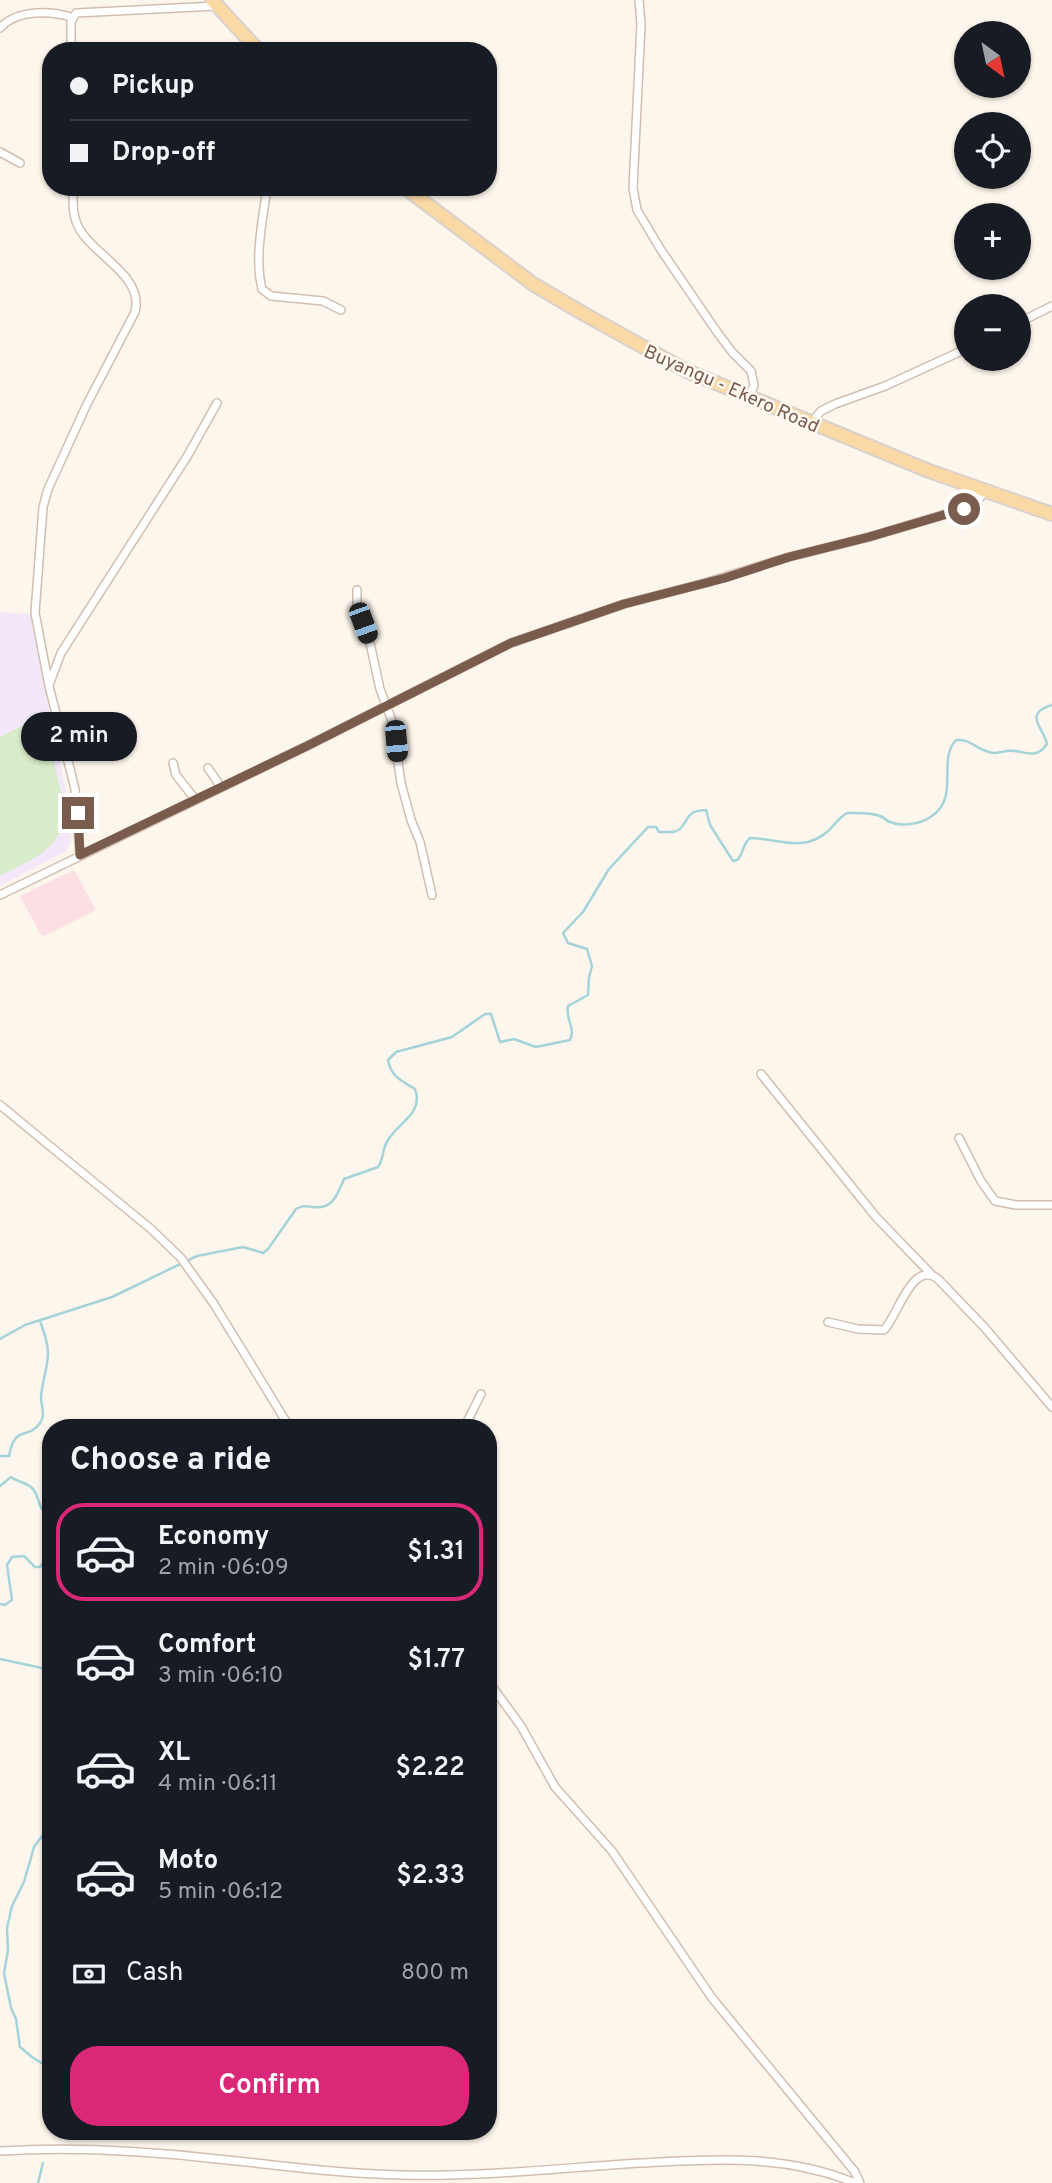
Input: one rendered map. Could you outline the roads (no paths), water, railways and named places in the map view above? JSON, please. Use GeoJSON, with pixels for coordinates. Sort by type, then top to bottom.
{"type":"FeatureCollection","features":[{"type":"Feature","properties":{"kind":"main road"},"geometry":{"type":"LineString","coordinates":[[214,3],[251,42]]}},
{"type":"Feature","properties":{"kind":"main road","name":"Buyangu - Ekero Road"},"geometry":{"type":"LineString","coordinates":[[416,196],[545,291],[687,371],[810,424],[985,492],[1052,514]]}},
{"type":"Feature","properties":{"kind":"street"},"geometry":{"type":"LineString","coordinates":[[639,0],[641,24],[634,188],[637,210],[710,322],[732,352],[751,371],[754,385],[749,398]]}},
{"type":"Feature","properties":{"kind":"street"},"geometry":{"type":"LineString","coordinates":[[0,28],[8,21],[29,14],[51,13],[71,17],[76,13],[95,10],[214,3]]}},
{"type":"Feature","properties":{"kind":"street"},"geometry":{"type":"LineString","coordinates":[[71,17],[71,42]]}},
{"type":"Feature","properties":{"kind":"street"},"geometry":{"type":"LineString","coordinates":[[0,152],[20,163]]}},
{"type":"Feature","properties":{"kind":"street"},"geometry":{"type":"LineString","coordinates":[[74,196],[75,218],[80,232],[127,279],[136,297],[136,306],[87,404],[44,500],[35,613],[49,685],[75,789],[80,855]]}},
{"type":"Feature","properties":{"kind":"street"},"geometry":{"type":"LineString","coordinates":[[266,196],[261,237],[262,289],[271,296],[323,301],[341,310]]}},
{"type":"Feature","properties":{"kind":"street"},"geometry":{"type":"LineString","coordinates":[[1031,316],[1052,306]]}},
{"type":"Feature","properties":{"kind":"street"},"geometry":{"type":"LineString","coordinates":[[810,424],[821,411],[835,404],[885,386],[954,354]]}},
{"type":"Feature","properties":{"kind":"street"},"geometry":{"type":"LineString","coordinates":[[49,685],[61,653],[188,455],[216,403]]}},
{"type":"Feature","properties":{"kind":"street"},"geometry":{"type":"LineString","coordinates":[[0,895],[480,658],[542,631],[624,604],[725,578],[789,557],[973,506],[985,492]]}},
{"type":"Feature","properties":{"kind":"street"},"geometry":{"type":"LineString","coordinates":[[357,590],[357,608],[370,643],[380,690],[387,705],[396,741],[401,783],[411,820],[421,842],[432,895]]}},
{"type":"Feature","properties":{"kind":"street"},"geometry":{"type":"LineString","coordinates":[[173,763],[176,775],[195,799]]}},
{"type":"Feature","properties":{"kind":"street"},"geometry":{"type":"LineString","coordinates":[[208,768],[221,787]]}},
{"type":"Feature","properties":{"kind":"street"},"geometry":{"type":"LineString","coordinates":[[761,1074],[876,1217],[985,1328],[1052,1407]]}},
{"type":"Feature","properties":{"kind":"street"},"geometry":{"type":"LineString","coordinates":[[0,1105],[151,1229],[181,1258],[214,1304],[284,1419]]}},
{"type":"Feature","properties":{"kind":"street"},"geometry":{"type":"LineString","coordinates":[[959,1138],[981,1181],[995,1201],[1016,1205],[1052,1205]]}},
{"type":"Feature","properties":{"kind":"street"},"geometry":{"type":"LineString","coordinates":[[828,1322],[858,1329],[884,1330],[914,1280],[931,1274]]}},
{"type":"Feature","properties":{"kind":"street"},"geometry":{"type":"LineString","coordinates":[[468,1419],[481,1394]]}},
{"type":"Feature","properties":{"kind":"street"},"geometry":{"type":"LineString","coordinates":[[497,1693],[521,1726],[555,1787],[612,1851],[712,1998],[855,2172],[858,2183]]}},
{"type":"Feature","properties":{"kind":"street"},"geometry":{"type":"LineString","coordinates":[[0,2151],[110,2151],[213,2158],[334,2172],[441,2176],[673,2161],[753,2160],[788,2164],[858,2183]]}},
{"type":"Feature","properties":{"kind":"waterway"},"geometry":{"type":"LineString","coordinates":[[0,1339],[25,1325],[112,1297],[197,1256],[243,1247],[263,1253],[296,1209],[304,1206],[325,1206],[334,1199],[344,1179],[378,1167],[388,1140],[416,1105],[415,1089],[398,1078],[389,1066],[388,1060],[396,1052],[452,1037],[485,1014],[491,1014],[500,1042],[514,1039],[536,1047],[570,1040],[572,1031],[568,1006],[588,995],[592,966],[587,949],[568,943],[563,933],[583,912],[609,869],[648,827],[656,827],[659,832],[674,832],[680,829],[689,816],[706,810],[710,825],[733,861],[739,858],[750,838],[790,843],[809,842],[827,832],[847,813],[872,814],[900,824],[917,823],[932,816],[945,799],[948,758],[956,740],[968,742],[992,753],[1013,751],[1034,754],[1047,744],[1036,717],[1043,709],[1052,705]]}},
{"type":"Feature","properties":{"kind":"waterway"},"geometry":{"type":"LineString","coordinates":[[40,1321],[48,1353],[41,1397],[42,1419]]}},
{"type":"Feature","properties":{"kind":"waterway"},"geometry":{"type":"LineString","coordinates":[[0,1456],[9,1456],[15,1439],[31,1431],[42,1420]]}},
{"type":"Feature","properties":{"kind":"waterway"},"geometry":{"type":"LineString","coordinates":[[0,1486],[11,1477],[30,1486],[42,1509]]}},
{"type":"Feature","properties":{"kind":"waterway"},"geometry":{"type":"LineString","coordinates":[[0,1604],[5,1605],[12,1600],[7,1565],[12,1557],[24,1556],[35,1567],[42,1564]]}},
{"type":"Feature","properties":{"kind":"waterway"},"geometry":{"type":"LineString","coordinates":[[0,1659],[42,1668]]}},
{"type":"Feature","properties":{"kind":"waterway"},"geometry":{"type":"LineString","coordinates":[[42,1836],[34,1847],[24,1882],[12,1906],[7,1928],[8,1950],[4,1973],[20,2047],[42,2063]]}},
{"type":"Feature","properties":{"kind":"waterway"},"geometry":{"type":"LineString","coordinates":[[38,2183],[43,2163]]}}]}
